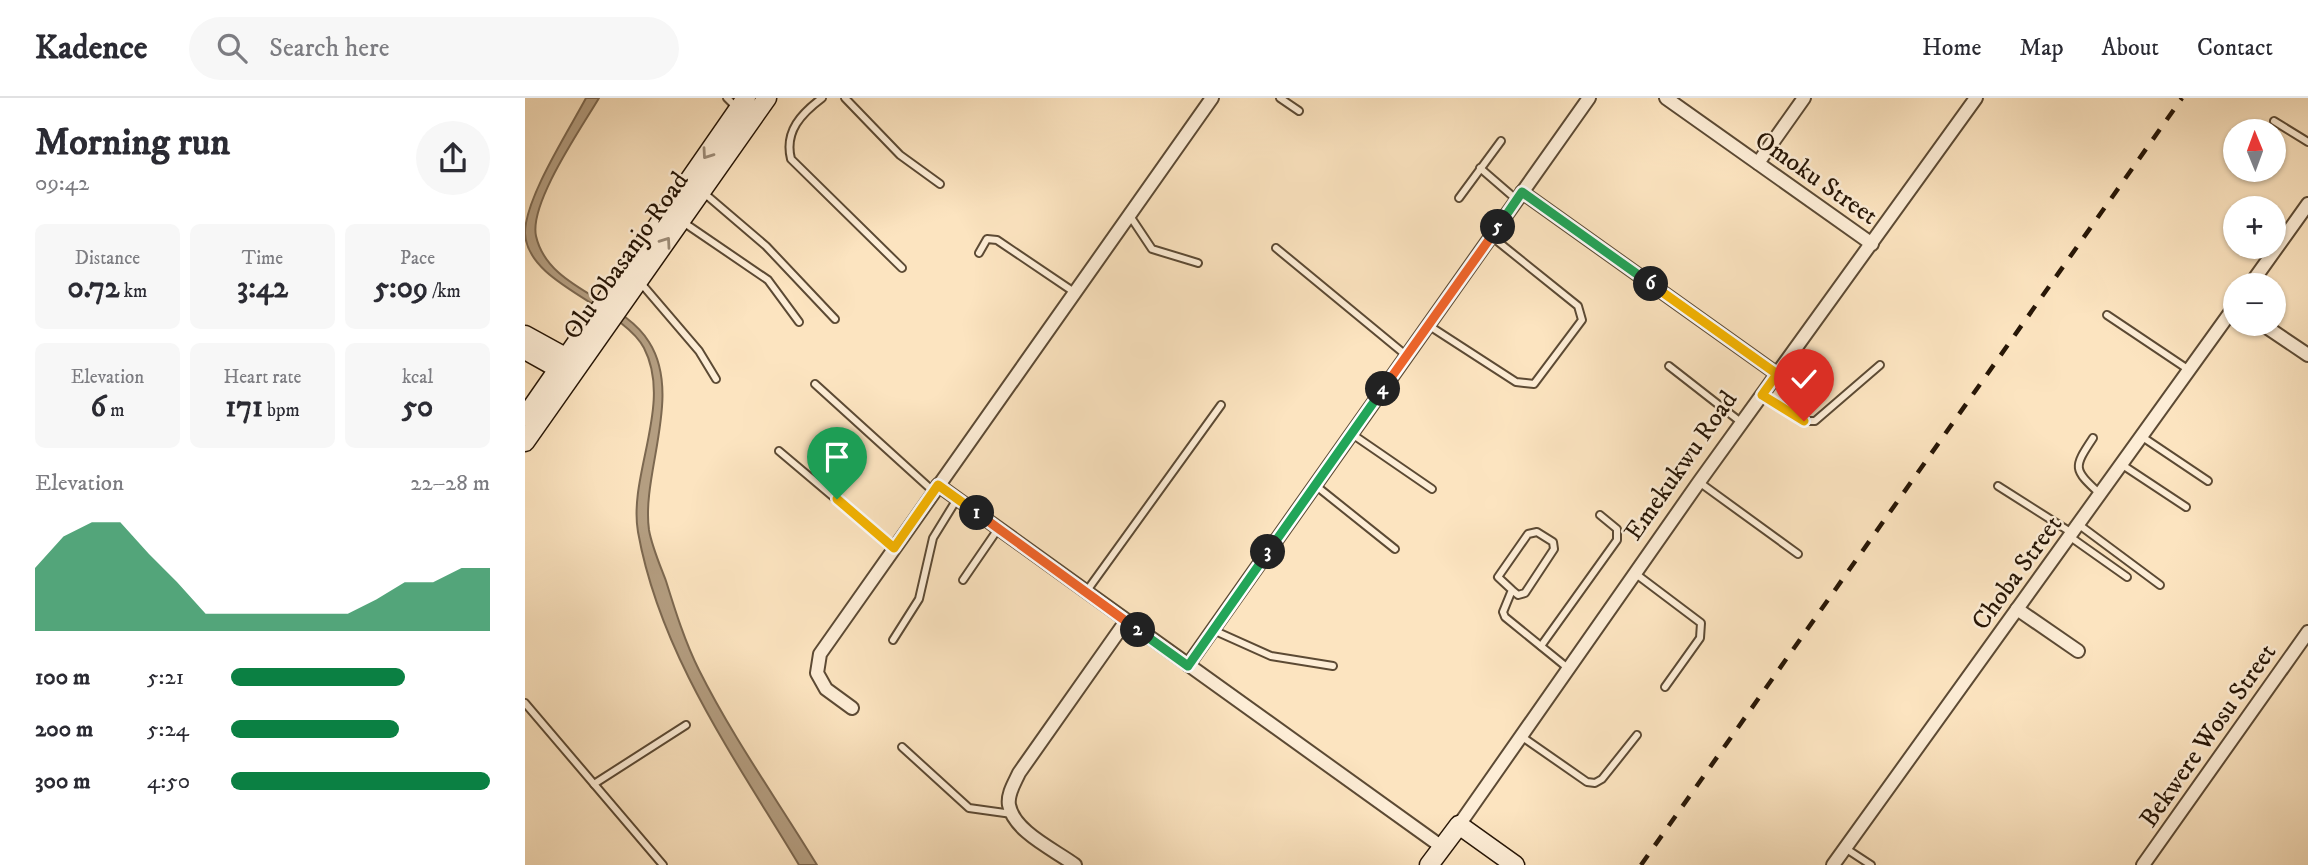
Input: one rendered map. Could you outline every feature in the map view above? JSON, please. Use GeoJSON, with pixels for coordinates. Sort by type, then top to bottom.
{"type":"FeatureCollection","features":[{"type":"Feature","properties":{"kind":"main road","name":"Olu Obasanjo Road"},"geometry":{"type":"LineString","coordinates":[[620,294],[639,281],[767,98]]}},
{"type":"Feature","properties":{"kind":"main road","name":"Olu Obasanjo Road"},"geometry":{"type":"LineString","coordinates":[[525,442],[569,366],[620,294],[737,102]]}},
{"type":"Feature","properties":{"kind":"main road"},"geometry":{"type":"LineString","coordinates":[[525,335],[569,366]]}},
{"type":"Feature","properties":{"kind":"main road"},"geometry":{"type":"LineString","coordinates":[[525,350],[569,366]]}},
{"type":"Feature","properties":{"kind":"main road","name":"Olu Obasanjo Road"},"geometry":{"type":"LineString","coordinates":[[525,417],[569,366]]}},
{"type":"Feature","properties":{"kind":"main road"},"geometry":{"type":"LineString","coordinates":[[1459,825],[1515,865]]}},
{"type":"Feature","properties":{"kind":"main road","name":"Emekukwu Road"},"geometry":{"type":"LineString","coordinates":[[1429,865],[1459,825]]}},
{"type":"Feature","properties":{"kind":"street"},"geometry":{"type":"LineString","coordinates":[[852,708],[826,689],[817,673],[820,654],[1212,98]]}},
{"type":"Feature","properties":{"kind":"street"},"geometry":{"type":"LineString","coordinates":[[1188,666],[1589,98]]}},
{"type":"Feature","properties":{"kind":"street","name":"Omoku Street"},"geometry":{"type":"LineString","coordinates":[[1666,98],[1872,244]]}},
{"type":"Feature","properties":{"kind":"street"},"geometry":{"type":"LineString","coordinates":[[1758,163],[1804,98]]}},
{"type":"Feature","properties":{"kind":"street","name":"Emekukwu Road"},"geometry":{"type":"LineString","coordinates":[[1459,825],[1699,482],[1976,98]]}},
{"type":"Feature","properties":{"kind":"street"},"geometry":{"type":"LineString","coordinates":[[1520,196],[1777,374]]}},
{"type":"Feature","properties":{"kind":"street"},"geometry":{"type":"LineString","coordinates":[[2259,273],[2308,204]]}},
{"type":"Feature","properties":{"kind":"street","name":"Choba Street"},"geometry":{"type":"LineString","coordinates":[[1833,865],[2223,323]]}},
{"type":"Feature","properties":{"kind":"street"},"geometry":{"type":"LineString","coordinates":[[2280,336],[2308,355]]}},
{"type":"Feature","properties":{"kind":"street"},"geometry":{"type":"LineString","coordinates":[[935,488],[957,499],[1442,847]]}},
{"type":"Feature","properties":{"kind":"street"},"geometry":{"type":"LineString","coordinates":[[2017,609],[2078,651]]}},
{"type":"Feature","properties":{"kind":"street"},"geometry":{"type":"LineString","coordinates":[[1075,865],[1028,831],[1013,814],[1009,803],[1019,773],[1126,621]]}},
{"type":"Feature","properties":{"kind":"street","name":"Bekwere Wosu Street"},"geometry":{"type":"LineString","coordinates":[[2143,865],[2308,632]]}},
{"type":"Feature","properties":{"kind":"lane"},"geometry":{"type":"LineString","coordinates":[[822,98],[797,121],[791,135],[791,159],[902,268]]}},
{"type":"Feature","properties":{"kind":"lane"},"geometry":{"type":"LineString","coordinates":[[845,98],[900,155],[940,184]]}},
{"type":"Feature","properties":{"kind":"lane"},"geometry":{"type":"LineString","coordinates":[[1280,98],[1299,111]]}},
{"type":"Feature","properties":{"kind":"lane"},"geometry":{"type":"LineString","coordinates":[[2286,128],[2308,142]]}},
{"type":"Feature","properties":{"kind":"lane"},"geometry":{"type":"LineString","coordinates":[[1459,198],[1501,141]]}},
{"type":"Feature","properties":{"kind":"lane"},"geometry":{"type":"LineString","coordinates":[[1480,168],[1520,196]]}},
{"type":"Feature","properties":{"kind":"lane"},"geometry":{"type":"LineString","coordinates":[[702,191],[766,246],[835,319]]}},
{"type":"Feature","properties":{"kind":"lane"},"geometry":{"type":"LineString","coordinates":[[1129,215],[1152,249],[1198,263]]}},
{"type":"Feature","properties":{"kind":"lane"},"geometry":{"type":"LineString","coordinates":[[682,221],[768,280],[799,322]]}},
{"type":"Feature","properties":{"kind":"lane"},"geometry":{"type":"LineString","coordinates":[[1428,326],[1516,382],[1527,385],[1534,384],[1582,320],[1578,306],[1491,236]]}},
{"type":"Feature","properties":{"kind":"lane"},"geometry":{"type":"LineString","coordinates":[[979,253],[987,239],[997,240],[1074,292]]}},
{"type":"Feature","properties":{"kind":"lane"},"geometry":{"type":"LineString","coordinates":[[1276,248],[1407,356]]}},
{"type":"Feature","properties":{"kind":"lane"},"geometry":{"type":"LineString","coordinates":[[639,281],[694,344],[716,379]]}},
{"type":"Feature","properties":{"kind":"lane"},"geometry":{"type":"LineString","coordinates":[[2107,315],[2189,370]]}},
{"type":"Feature","properties":{"kind":"lane"},"geometry":{"type":"LineString","coordinates":[[1762,395],[1804,421],[1815,421],[1880,365]]}},
{"type":"Feature","properties":{"kind":"lane"},"geometry":{"type":"LineString","coordinates":[[1669,366],[1742,423]]}},
{"type":"Feature","properties":{"kind":"lane"},"geometry":{"type":"LineString","coordinates":[[815,384],[935,488]]}},
{"type":"Feature","properties":{"kind":"lane"},"geometry":{"type":"LineString","coordinates":[[1086,592],[1221,405]]}},
{"type":"Feature","properties":{"kind":"lane"},"geometry":{"type":"LineString","coordinates":[[1352,434],[1432,489]]}},
{"type":"Feature","properties":{"kind":"lane"},"geometry":{"type":"LineString","coordinates":[[2141,436],[2208,481]]}},
{"type":"Feature","properties":{"kind":"lane"},"geometry":{"type":"LineString","coordinates":[[2093,438],[2077,462],[2077,469],[2100,494]]}},
{"type":"Feature","properties":{"kind":"lane"},"geometry":{"type":"LineString","coordinates":[[779,451],[894,548]]}},
{"type":"Feature","properties":{"kind":"lane"},"geometry":{"type":"LineString","coordinates":[[2121,464],[2186,507]]}},
{"type":"Feature","properties":{"kind":"lane"},"geometry":{"type":"LineString","coordinates":[[1699,482],[1798,554]]}},
{"type":"Feature","properties":{"kind":"lane"},"geometry":{"type":"LineString","coordinates":[[1315,485],[1395,549]]}},
{"type":"Feature","properties":{"kind":"lane"},"geometry":{"type":"LineString","coordinates":[[1998,486],[2160,585]]}},
{"type":"Feature","properties":{"kind":"lane"},"geometry":{"type":"LineString","coordinates":[[893,640],[919,599],[933,538],[957,499]]}},
{"type":"Feature","properties":{"kind":"lane"},"geometry":{"type":"LineString","coordinates":[[1541,646],[1617,540],[1617,529],[1600,515]]}},
{"type":"Feature","properties":{"kind":"lane"},"geometry":{"type":"LineString","coordinates":[[963,580],[998,529]]}},
{"type":"Feature","properties":{"kind":"lane"},"geometry":{"type":"LineString","coordinates":[[2073,531],[2127,577]]}},
{"type":"Feature","properties":{"kind":"lane"},"geometry":{"type":"LineString","coordinates":[[1537,532],[1553,542],[1555,549],[1525,593],[1518,595],[1512,590],[1498,577],[1528,534],[1537,532]]}},
{"type":"Feature","properties":{"kind":"lane"},"geometry":{"type":"LineString","coordinates":[[1636,574],[1700,623],[1700,638],[1665,687]]}},
{"type":"Feature","properties":{"kind":"lane"},"geometry":{"type":"LineString","coordinates":[[1512,590],[1503,612],[1505,617],[1569,669]]}},
{"type":"Feature","properties":{"kind":"lane"},"geometry":{"type":"LineString","coordinates":[[1213,630],[1271,656],[1333,666]]}},
{"type":"Feature","properties":{"kind":"lane"},"geometry":{"type":"LineString","coordinates":[[525,703],[663,865]]}},
{"type":"Feature","properties":{"kind":"lane"},"geometry":{"type":"LineString","coordinates":[[594,784],[686,724]]}},
{"type":"Feature","properties":{"kind":"lane"},"geometry":{"type":"LineString","coordinates":[[1521,736],[1587,782],[1595,783],[1602,779],[1637,735]]}},
{"type":"Feature","properties":{"kind":"lane"},"geometry":{"type":"LineString","coordinates":[[902,747],[969,808],[1013,814]]}},
{"type":"Feature","properties":{"kind":"lane"},"geometry":{"type":"LineString","coordinates":[[1845,848],[1871,865]]}},
{"type":"Feature","properties":{"kind":"shaded area"},"geometry":{"type":"Polygon","coordinates":[[[586,98],[599,98],[548,185],[536,222],[536,236],[543,254],[555,269],[570,282],[622,314],[649,342],[658,363],[662,386],[662,410],[648,508],[649,530],[654,549],[699,670],[741,745],[817,865],[799,865],[726,746],[682,664],[649,577],[638,532],[637,510],[654,392],[652,370],[644,348],[633,333],[541,267],[530,251],[525,233],[532,202],[549,164],[586,98]]]}},
{"type":"Feature","properties":{"kind":"railway"},"geometry":{"type":"LineString","coordinates":[[1641,865],[2182,98]]}},
{"type":"Feature","properties":{"kind":"route"},"geometry":{"type":"LineString","coordinates":[[837,499],[894,548],[938,485],[1188,666],[1522,192],[1777,374],[1762,395],[1804,421]]}}]}
